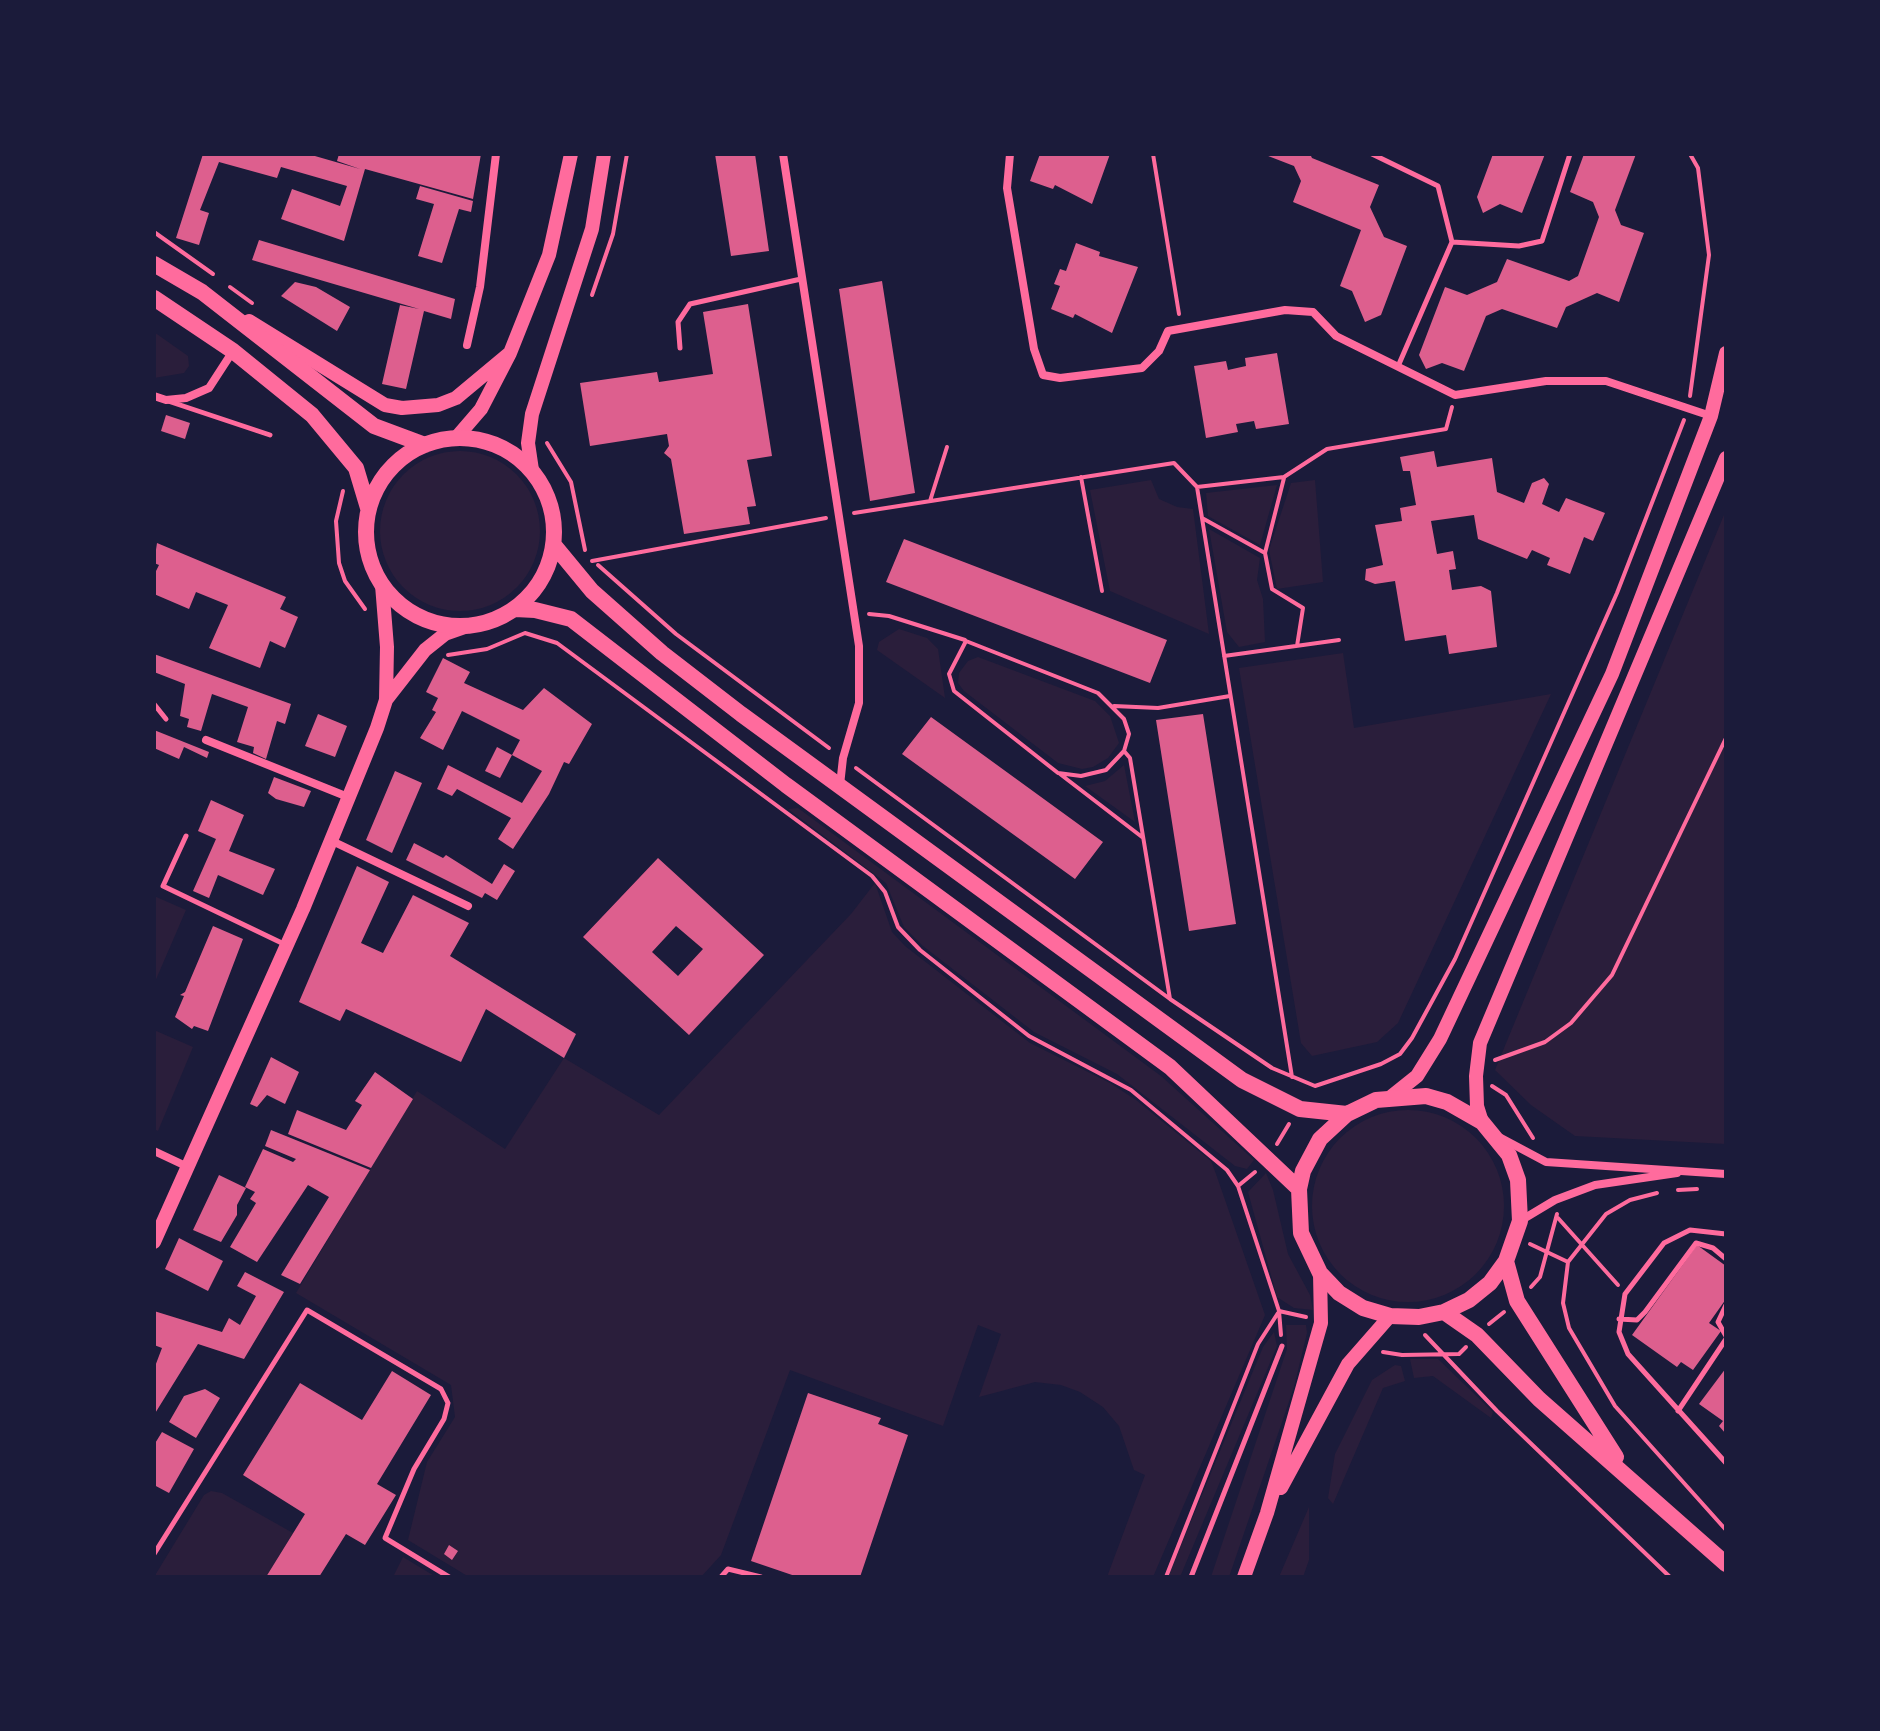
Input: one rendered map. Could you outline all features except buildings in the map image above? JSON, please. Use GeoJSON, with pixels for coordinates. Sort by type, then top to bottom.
{"type":"FeatureCollection","features":[{"type":"Feature","properties":{"kind":"main road"},"geometry":{"type":"LineString","coordinates":[[456,438],[481,409],[510,353],[549,255],[571,154]]}},
{"type":"Feature","properties":{"kind":"main road"},"geometry":{"type":"LineString","coordinates":[[154,1242],[287,946],[386,700],[425,650],[445,634],[492,622],[515,609],[534,592],[547,570],[554,545],[551,506],[532,470],[528,443],[532,414],[592,229],[604,154]]}},
{"type":"Feature","properties":{"kind":"main road"},"geometry":{"type":"LineString","coordinates":[[154,264],[385,405],[418,408],[456,398],[510,353]]}},
{"type":"Feature","properties":{"kind":"main road"},"geometry":{"type":"LineString","coordinates":[[202,292],[374,426],[425,445]]}},
{"type":"Feature","properties":{"kind":"main road"},"geometry":{"type":"LineString","coordinates":[[154,298],[233,351],[312,415],[347,453],[364,487],[370,561],[382,585],[409,612],[427,621],[465,627]]}},
{"type":"Feature","properties":{"kind":"main road"},"geometry":{"type":"LineString","coordinates":[[1726,353],[1711,416],[1612,674],[1482,954],[1426,1062],[1417,1076],[1392,1096],[1347,1114],[1333,1125],[1310,1154],[1299,1189],[1301,1233],[1320,1273],[1351,1301],[1390,1316],[1419,1317],[1444,1312],[1479,1292],[1506,1261],[1518,1230],[1518,1180],[1509,1155],[1488,1128],[1477,1106],[1476,1076],[1480,1043],[1726,458]]}},
{"type":"Feature","properties":{"kind":"main road"},"geometry":{"type":"LineString","coordinates":[[368,509],[379,485],[395,464],[425,445],[456,438],[480,440],[504,449],[532,470]]}},
{"type":"Feature","properties":{"kind":"main road"},"geometry":{"type":"LineString","coordinates":[[554,545],[592,591],[662,653],[839,787],[1200,1050],[1268,1095],[1300,1109],[1347,1114]]}},
{"type":"Feature","properties":{"kind":"main road"},"geometry":{"type":"LineString","coordinates":[[382,585],[387,647],[386,700]]}},
{"type":"Feature","properties":{"kind":"main road"},"geometry":{"type":"LineString","coordinates":[[515,609],[535,610],[571,619],[799,794],[1170,1067],[1299,1189]]}},
{"type":"Feature","properties":{"kind":"main road"},"geometry":{"type":"LineString","coordinates":[[1392,1096],[1426,1096],[1447,1102],[1488,1128]]}},
{"type":"Feature","properties":{"kind":"main road"},"geometry":{"type":"LineString","coordinates":[[1506,1261],[1517,1301],[1625,1472]]}},
{"type":"Feature","properties":{"kind":"main road"},"geometry":{"type":"LineString","coordinates":[[1244,1577],[1267,1513],[1321,1323],[1320,1273]]}},
{"type":"Feature","properties":{"kind":"main road"},"geometry":{"type":"LineString","coordinates":[[1444,1312],[1477,1335],[1539,1399],[1726,1564]]}},
{"type":"Feature","properties":{"kind":"main road"},"geometry":{"type":"LineString","coordinates":[[1267,1513],[1333,1388],[1364,1343],[1390,1316]]}},
{"type":"Feature","properties":{"kind":"street"},"geometry":{"type":"LineString","coordinates":[[467,345],[480,287],[496,154]]}},
{"type":"Feature","properties":{"kind":"street"},"geometry":{"type":"LineString","coordinates":[[783,154],[855,612],[859,703],[843,758],[839,787]]}},
{"type":"Feature","properties":{"kind":"street"},"geometry":{"type":"LineString","coordinates":[[1010,154],[1007,188],[1034,349],[1043,375],[1060,378],[1142,368],[1159,351],[1168,331],[1285,310],[1313,312],[1336,336],[1399,364],[1455,395],[1546,381],[1606,381],[1711,416]]}},
{"type":"Feature","properties":{"kind":"street"},"geometry":{"type":"LineString","coordinates":[[154,396],[166,400],[186,398],[209,388],[233,351]]}},
{"type":"Feature","properties":{"kind":"street"},"geometry":{"type":"LineString","coordinates":[[206,740],[348,797]]}},
{"type":"Feature","properties":{"kind":"street"},"geometry":{"type":"LineString","coordinates":[[330,840],[468,906]]}},
{"type":"Feature","properties":{"kind":"street"},"geometry":{"type":"LineString","coordinates":[[1488,1128],[1546,1162],[1726,1174]]}},
{"type":"Feature","properties":{"kind":"street"},"geometry":{"type":"LineString","coordinates":[[154,1151],[188,1167]]}},
{"type":"Feature","properties":{"kind":"street"},"geometry":{"type":"LineString","coordinates":[[1518,1230],[1555,1200],[1595,1185],[1702,1171]]}},
{"type":"Feature","properties":{"kind":"lane"},"geometry":{"type":"LineString","coordinates":[[1372,154],[1438,186],[1452,242],[1399,364]]}},
{"type":"Feature","properties":{"kind":"lane"},"geometry":{"type":"LineString","coordinates":[[1452,242],[1519,246],[1542,241],[1570,154]]}},
{"type":"Feature","properties":{"kind":"lane"},"geometry":{"type":"LineString","coordinates":[[680,348],[678,322],[690,304],[801,279]]}},
{"type":"Feature","properties":{"kind":"lane"},"geometry":{"type":"LineString","coordinates":[[166,400],[270,435]]}},
{"type":"Feature","properties":{"kind":"lane"},"geometry":{"type":"LineString","coordinates":[[154,704],[166,719]]}},
{"type":"Feature","properties":{"kind":"lane"},"geometry":{"type":"LineString","coordinates":[[186,836],[163,886],[287,946]]}},
{"type":"Feature","properties":{"kind":"lane"},"geometry":{"type":"LineString","coordinates":[[1726,1234],[1690,1230],[1664,1243],[1625,1294],[1619,1319],[1619,1332],[1628,1354],[1726,1463]]}},
{"type":"Feature","properties":{"kind":"lane"},"geometry":{"type":"LineString","coordinates":[[1619,1319],[1637,1320],[1696,1243],[1713,1248],[1726,1259]]}},
{"type":"Feature","properties":{"kind":"lane"},"geometry":{"type":"LineString","coordinates":[[1678,1411],[1726,1337],[1718,1322],[1726,1305]]}},
{"type":"Feature","properties":{"kind":"lane"},"geometry":{"type":"LineString","coordinates":[[154,1554],[307,1310],[441,1389],[448,1403],[444,1419],[414,1469],[385,1538],[449,1577]]}},
{"type":"Feature","properties":{"kind":"lane"},"geometry":{"type":"LineString","coordinates":[[1191,1577],[1282,1346]]}},
{"type":"Feature","properties":{"kind":"lane"},"geometry":{"type":"LineString","coordinates":[[721,1577],[728,1569],[761,1577]]}},
{"type":"Feature","properties":{"kind":"path"},"geometry":{"type":"LineString","coordinates":[[1153,154],[1181,329]]}},
{"type":"Feature","properties":{"kind":"path"},"geometry":{"type":"LineString","coordinates":[[544,433],[544,440],[571,482],[580,515],[583,548],[592,561],[676,634],[1170,999],[1250,1054],[1292,1078],[1315,1086],[1381,1064],[1400,1054],[1455,959],[1617,593],[1688,408],[1709,255],[1698,168],[1690,154]]}},
{"type":"Feature","properties":{"kind":"path"},"geometry":{"type":"LineString","coordinates":[[1197,487],[1284,477],[1327,449],[1446,429],[1455,395]]}},
{"type":"Feature","properties":{"kind":"path"},"geometry":{"type":"LineString","coordinates":[[930,501],[947,447]]}},
{"type":"Feature","properties":{"kind":"path"},"geometry":{"type":"LineString","coordinates":[[592,561],[839,516],[1174,463],[1197,487],[1292,1078]]}},
{"type":"Feature","properties":{"kind":"path"},"geometry":{"type":"LineString","coordinates":[[1081,477],[1102,591]]}},
{"type":"Feature","properties":{"kind":"path"},"geometry":{"type":"LineString","coordinates":[[1284,477],[1265,553],[1272,589],[1303,608],[1297,646]]}},
{"type":"Feature","properties":{"kind":"path"},"geometry":{"type":"LineString","coordinates":[[1202,518],[1265,553]]}},
{"type":"Feature","properties":{"kind":"path"},"geometry":{"type":"LineString","coordinates":[[855,612],[889,616],[966,641],[1098,693],[1124,719],[1129,734],[1124,751],[1106,770],[1081,776],[1058,773]]}},
{"type":"Feature","properties":{"kind":"path"},"geometry":{"type":"LineString","coordinates":[[425,650],[447,655],[487,649],[525,633],[557,643],[872,876],[885,892],[898,927],[920,950],[1029,1036],[1131,1090],[1217,1160],[1238,1186],[1279,1311],[1282,1346]]}},
{"type":"Feature","properties":{"kind":"path"},"geometry":{"type":"LineString","coordinates":[[1224,656],[1339,640]]}},
{"type":"Feature","properties":{"kind":"path"},"geometry":{"type":"LineString","coordinates":[[966,641],[949,674],[954,691],[1143,838]]}},
{"type":"Feature","properties":{"kind":"path"},"geometry":{"type":"LineString","coordinates":[[1114,706],[1158,708],[1230,696]]}},
{"type":"Feature","properties":{"kind":"path"},"geometry":{"type":"LineString","coordinates":[[1485,1062],[1545,1042],[1571,1023],[1612,975],[1726,738]]}},
{"type":"Feature","properties":{"kind":"path"},"geometry":{"type":"LineString","coordinates":[[1124,751],[1130,758],[1170,999]]}},
{"type":"Feature","properties":{"kind":"path"},"geometry":{"type":"LineString","coordinates":[[1400,1054],[1426,1062]]}},
{"type":"Feature","properties":{"kind":"path"},"geometry":{"type":"LineString","coordinates":[[1476,1076],[1506,1095],[1546,1162]]}},
{"type":"Feature","properties":{"kind":"path"},"geometry":{"type":"LineString","coordinates":[[1238,1186],[1270,1159],[1315,1086]]}},
{"type":"Feature","properties":{"kind":"path"},"geometry":{"type":"LineString","coordinates":[[1711,1189],[1668,1190],[1630,1200],[1606,1214],[1568,1262],[1563,1303],[1569,1328],[1615,1406],[1726,1530]]}},
{"type":"Feature","properties":{"kind":"path"},"geometry":{"type":"LineString","coordinates":[[1364,1343],[1389,1354],[1459,1354],[1540,1277],[1558,1218],[1555,1200]]}},
{"type":"Feature","properties":{"kind":"path"},"geometry":{"type":"LineString","coordinates":[[1558,1218],[1625,1294]]}},
{"type":"Feature","properties":{"kind":"path"},"geometry":{"type":"LineString","coordinates":[[1518,1230],[1568,1262]]}},
{"type":"Feature","properties":{"kind":"path"},"geometry":{"type":"LineString","coordinates":[[1279,1311],[1321,1323]]}},
{"type":"Feature","properties":{"kind":"path"},"geometry":{"type":"LineString","coordinates":[[1166,1577],[1258,1344],[1279,1311]]}},
{"type":"Feature","properties":{"kind":"path"},"geometry":{"type":"LineString","coordinates":[[1419,1317],[1427,1341],[1670,1577]]}},
{"type":"Feature","properties":{"kind":"shaded area"},"geometry":{"type":"Polygon","coordinates":[[[154,332],[188,356],[189,366],[184,373],[154,378],[154,332]]]}},
{"type":"Feature","properties":{"kind":"shaded area"},"geometry":{"type":"Polygon","coordinates":[[[460,451],[491,457],[517,474],[534,500],[540,531],[534,562],[517,588],[491,605],[460,611],[429,605],[403,588],[386,562],[380,531],[386,500],[403,474],[429,457],[460,451]]]}},
{"type":"Feature","properties":{"kind":"shaded area"},"geometry":{"type":"Polygon","coordinates":[[[1151,480],[1159,499],[1177,507],[1193,509],[1209,634],[1110,591],[1090,490],[1151,480]]]}},
{"type":"Feature","properties":{"kind":"shaded area"},"geometry":{"type":"Polygon","coordinates":[[[1315,480],[1323,582],[1277,589],[1269,550],[1291,483],[1315,480]]]}},
{"type":"Feature","properties":{"kind":"shaded area"},"geometry":{"type":"Polygon","coordinates":[[[1277,485],[1260,545],[1208,516],[1206,493],[1277,485]]]}},
{"type":"Feature","properties":{"kind":"shaded area"},"geometry":{"type":"Polygon","coordinates":[[[1726,510],[1726,1144],[1575,1136],[1531,1105],[1495,1070],[1726,510]]]}},
{"type":"Feature","properties":{"kind":"shaded area"},"geometry":{"type":"Polygon","coordinates":[[[1209,529],[1260,558],[1257,580],[1263,599],[1265,642],[1239,647],[1227,632],[1209,529]]]}},
{"type":"Feature","properties":{"kind":"shaded area"},"geometry":{"type":"Polygon","coordinates":[[[899,629],[927,638],[938,649],[945,698],[877,650],[879,642],[899,629]]]}},
{"type":"Feature","properties":{"kind":"shaded area"},"geometry":{"type":"Polygon","coordinates":[[[1343,653],[1354,728],[1551,694],[1398,1023],[1377,1042],[1312,1056],[1301,1043],[1239,668],[1343,653]]]}},
{"type":"Feature","properties":{"kind":"shaded area"},"geometry":{"type":"Polygon","coordinates":[[[978,657],[1095,701],[1110,716],[1119,743],[1108,758],[1093,767],[1082,769],[1058,763],[964,691],[958,683],[959,673],[968,661],[978,657]]]}},
{"type":"Feature","properties":{"kind":"shaded area"},"geometry":{"type":"Polygon","coordinates":[[[1124,765],[1135,822],[1085,786],[1105,781],[1124,765]]]}},
{"type":"Feature","properties":{"kind":"shaded area"},"geometry":{"type":"Polygon","coordinates":[[[798,808],[1161,1076],[1254,1160],[1247,1169],[1235,1166],[1117,1074],[1034,1032],[923,946],[904,927],[886,883],[788,809],[798,808]]]}},
{"type":"Feature","properties":{"kind":"shaded area"},"geometry":{"type":"Polygon","coordinates":[[[875,883],[892,932],[905,946],[1030,1043],[1110,1083],[1136,1100],[1211,1161],[1265,1315],[1153,1577],[1107,1577],[1145,1475],[1134,1470],[1119,1426],[1103,1407],[1080,1392],[1061,1385],[1035,1382],[979,1397],[1001,1334],[978,1325],[943,1426],[790,1370],[721,1555],[701,1577],[469,1577],[408,1540],[427,1462],[455,1417],[451,1385],[296,1293],[417,1091],[505,1149],[564,1058],[659,1115],[851,914],[875,883]]]}},
{"type":"Feature","properties":{"kind":"shaded area"},"geometry":{"type":"Polygon","coordinates":[[[154,896],[186,910],[154,984],[154,896]]]}},
{"type":"Feature","properties":{"kind":"shaded area"},"geometry":{"type":"Polygon","coordinates":[[[154,1030],[193,1047],[158,1131],[154,1129],[154,1030]]]}},
{"type":"Feature","properties":{"kind":"shaded area"},"geometry":{"type":"Polygon","coordinates":[[[1408,1110],[1445,1117],[1476,1138],[1497,1169],[1504,1206],[1497,1243],[1476,1274],[1445,1295],[1408,1302],[1371,1295],[1340,1274],[1319,1243],[1312,1206],[1319,1169],[1340,1138],[1371,1117],[1408,1110]]]}},
{"type":"Feature","properties":{"kind":"shaded area"},"geometry":{"type":"Polygon","coordinates":[[[1266,1173],[1288,1254],[1310,1295],[1313,1310],[1294,1308],[1277,1297],[1248,1192],[1266,1173]]]}},
{"type":"Feature","properties":{"kind":"shaded area"},"geometry":{"type":"Polygon","coordinates":[[[1286,1325],[1306,1325],[1307,1333],[1294,1387],[1229,1577],[1211,1577],[1287,1349],[1286,1325]]]}},
{"type":"Feature","properties":{"kind":"shaded area"},"geometry":{"type":"Polygon","coordinates":[[[1274,1332],[1277,1346],[1180,1577],[1168,1577],[1263,1347],[1274,1332]]]}},
{"type":"Feature","properties":{"kind":"shaded area"},"geometry":{"type":"Polygon","coordinates":[[[1410,1359],[1438,1359],[1493,1412],[1491,1418],[1433,1376],[1414,1378],[1410,1359]]]}},
{"type":"Feature","properties":{"kind":"shaded area"},"geometry":{"type":"Polygon","coordinates":[[[1395,1365],[1401,1366],[1405,1381],[1383,1388],[1333,1504],[1328,1498],[1335,1454],[1372,1380],[1395,1365]]]}},
{"type":"Feature","properties":{"kind":"shaded area"},"geometry":{"type":"Polygon","coordinates":[[[211,1491],[222,1493],[293,1533],[266,1577],[154,1577],[204,1495],[211,1491]]]}},
{"type":"Feature","properties":{"kind":"shaded area"},"geometry":{"type":"Polygon","coordinates":[[[1309,1507],[1309,1560],[1303,1577],[1279,1577],[1309,1507]]]}},
{"type":"Feature","properties":{"kind":"shaded area"},"geometry":{"type":"Polygon","coordinates":[[[403,1557],[436,1577],[393,1577],[403,1557]]]}}]}
